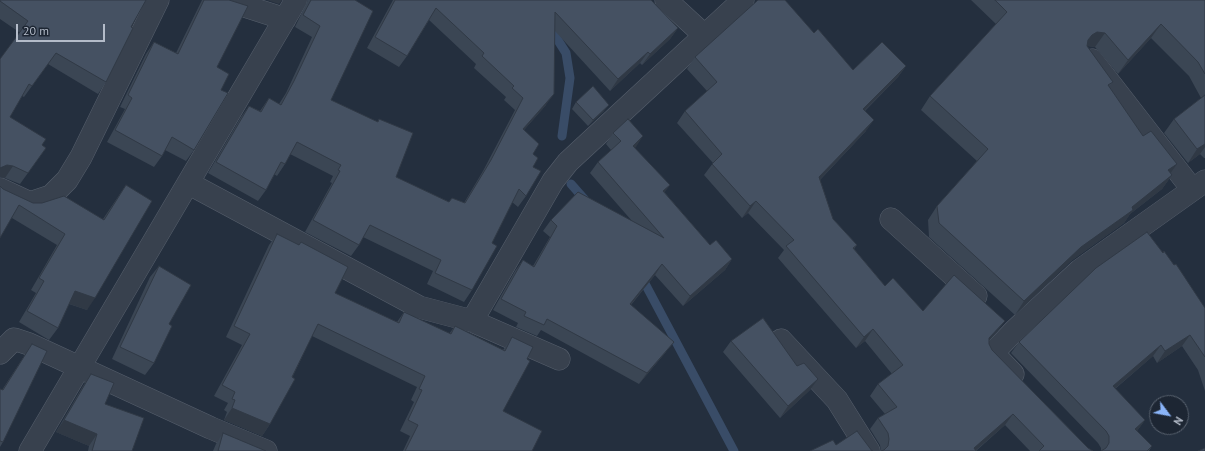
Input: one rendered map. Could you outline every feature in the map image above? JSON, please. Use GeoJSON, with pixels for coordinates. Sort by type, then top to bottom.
{"type":"FeatureCollection","features":[{"type":"Feature","properties":{"kind":"street"},"geometry":{"type":"LineString","coordinates":[[0,188],[30,203],[51,196],[67,180],[81,157],[158,0]]}},
{"type":"Feature","properties":{"kind":"street"},"geometry":{"type":"LineString","coordinates":[[226,0],[285,19]]}},
{"type":"Feature","properties":{"kind":"street"},"geometry":{"type":"LineString","coordinates":[[30,451],[296,0]]}},
{"type":"Feature","properties":{"kind":"street"},"geometry":{"type":"LineString","coordinates":[[666,0],[704,35]]}},
{"type":"Feature","properties":{"kind":"street"},"geometry":{"type":"LineString","coordinates":[[472,321],[553,181],[568,162],[743,0]]}},
{"type":"Feature","properties":{"kind":"street"},"geometry":{"type":"LineString","coordinates":[[1025,386],[993,353],[1014,331],[1080,270],[1202,184],[1090,58]]}},
{"type":"Feature","properties":{"kind":"street"},"geometry":{"type":"LineString","coordinates":[[188,184],[419,307],[472,321],[559,359]]}},
{"type":"Feature","properties":{"kind":"street"},"geometry":{"type":"LineString","coordinates":[[891,219],[1014,331]]}},
{"type":"Feature","properties":{"kind":"street"},"geometry":{"type":"LineString","coordinates":[[0,353],[14,339],[266,451]]}},
{"type":"Feature","properties":{"kind":"street"},"geometry":{"type":"LineString","coordinates":[[781,340],[837,400],[869,451]]}},
{"type":"Feature","properties":{"kind":"building"},"geometry":{"type":"Polygon","coordinates":[[[0,0],[146,0],[131,27],[133,28],[106,82],[56,53],[32,86],[29,84],[10,117],[46,139],[42,145],[46,148],[28,173],[13,166],[7,165],[0,168],[0,59],[28,21],[0,0]]]}},
{"type":"Feature","properties":{"kind":"building"},"geometry":{"type":"Polygon","coordinates":[[[204,0],[229,0],[248,6],[217,67],[229,74],[221,90],[228,93],[194,150],[172,137],[162,156],[115,130],[132,98],[128,95],[154,42],[178,54],[204,0]]]}},
{"type":"Feature","properties":{"kind":"building"},"geometry":{"type":"Polygon","coordinates":[[[311,0],[355,0],[373,11],[331,100],[378,122],[379,119],[413,133],[396,177],[449,202],[452,198],[465,203],[491,160],[523,98],[512,88],[514,86],[482,56],[484,53],[436,8],[407,56],[375,37],[395,0],[651,0],[678,28],[650,54],[648,52],[618,79],[555,12],[554,94],[523,129],[539,144],[533,154],[538,158],[533,167],[541,171],[526,196],[519,189],[492,243],[497,246],[472,290],[435,273],[441,260],[370,225],[359,245],[313,220],[340,171],[338,170],[341,165],[297,142],[285,164],[281,162],[266,190],[216,162],[249,106],[261,112],[269,98],[281,105],[320,26],[303,15],[311,0]]]}},
{"type":"Feature","properties":{"kind":"building"},"geometry":{"type":"Polygon","coordinates":[[[758,0],[785,0],[814,33],[818,29],[853,70],[882,42],[906,66],[863,109],[874,120],[819,177],[833,219],[857,245],[853,248],[885,286],[893,278],[923,311],[954,275],[1005,321],[989,338],[989,344],[992,350],[1088,448],[1093,451],[1039,451],[1044,446],[1013,414],[974,448],[976,451],[881,451],[888,446],[889,439],[888,433],[878,418],[897,407],[878,384],[903,365],[873,329],[864,337],[786,246],[794,240],[756,201],[750,206],[712,164],[722,154],[685,111],[717,82],[695,57],[758,0]]]}},
{"type":"Feature","properties":{"kind":"building"},"geometry":{"type":"Polygon","coordinates":[[[995,0],[1205,0],[1205,74],[1198,62],[1161,24],[1128,60],[1105,33],[1097,32],[1088,40],[1087,46],[1113,82],[1108,85],[1143,136],[1151,131],[1177,164],[1168,170],[1172,175],[1132,207],[1133,210],[1081,247],[1024,301],[939,223],[937,206],[988,149],[930,96],[1007,12],[995,0]]]}},
{"type":"Feature","properties":{"kind":"building"},"geometry":{"type":"Polygon","coordinates":[[[593,86],[609,105],[593,120],[576,102],[593,86]]]}},
{"type":"Feature","properties":{"kind":"building"},"geometry":{"type":"Polygon","coordinates":[[[1205,95],[1205,144],[1197,149],[1174,119],[1205,95]]]}},
{"type":"Feature","properties":{"kind":"building"},"geometry":{"type":"Polygon","coordinates":[[[628,119],[643,136],[633,146],[670,185],[663,191],[710,245],[716,240],[732,259],[690,296],[662,264],[630,304],[674,342],[647,373],[547,319],[544,325],[524,316],[526,312],[501,299],[523,260],[534,267],[557,226],[551,220],[578,192],[664,238],[598,162],[621,141],[613,133],[628,119]]]}},
{"type":"Feature","properties":{"kind":"building"},"geometry":{"type":"Polygon","coordinates":[[[126,185],[152,201],[95,298],[75,291],[58,328],[27,311],[44,281],[39,278],[65,234],[19,205],[0,238],[0,186],[3,189],[33,203],[42,203],[64,196],[104,220],[126,185]]]}},
{"type":"Feature","properties":{"kind":"building"},"geometry":{"type":"Polygon","coordinates":[[[1147,232],[1163,253],[1164,251],[1174,265],[1176,264],[1205,308],[1205,357],[1190,335],[1165,351],[1161,345],[1113,386],[1145,420],[1135,429],[1152,446],[1147,451],[1101,451],[1106,448],[1109,443],[1109,436],[1106,431],[1019,342],[1096,268],[1147,232]]]}},
{"type":"Feature","properties":{"kind":"building"},"geometry":{"type":"Polygon","coordinates":[[[277,234],[299,245],[301,242],[348,267],[335,293],[399,323],[404,312],[451,334],[455,326],[505,351],[512,337],[533,347],[527,359],[530,361],[503,411],[542,431],[532,451],[405,451],[418,425],[408,420],[422,390],[419,389],[425,376],[318,324],[292,377],[295,379],[270,424],[232,408],[235,400],[232,399],[235,392],[222,385],[250,334],[234,326],[277,234]]]}},
{"type":"Feature","properties":{"kind":"building"},"geometry":{"type":"Polygon","coordinates":[[[159,266],[191,285],[169,324],[172,326],[154,363],[120,347],[159,266]]]}},
{"type":"Feature","properties":{"kind":"building"},"geometry":{"type":"Polygon","coordinates":[[[763,318],[797,366],[804,363],[818,379],[788,406],[731,341],[763,318]]]}},
{"type":"Feature","properties":{"kind":"building"},"geometry":{"type":"Polygon","coordinates":[[[32,344],[47,351],[3,442],[0,441],[0,389],[3,390],[32,344]]]}},
{"type":"Feature","properties":{"kind":"building"},"geometry":{"type":"Polygon","coordinates":[[[91,374],[114,383],[105,404],[144,418],[132,451],[92,451],[97,434],[64,420],[91,374]]]}},
{"type":"Feature","properties":{"kind":"building"},"geometry":{"type":"Polygon","coordinates":[[[857,431],[872,451],[810,451],[833,440],[836,445],[857,431]]]}},
{"type":"Feature","properties":{"kind":"building"},"geometry":{"type":"Polygon","coordinates":[[[223,433],[266,451],[218,451],[223,433]]]}},
{"type":"Feature","properties":{"kind":"building"},"geometry":{"type":"Polygon","coordinates":[[[1205,448],[1205,451],[1198,451],[1205,448]]]}},
{"type":"Feature","properties":{"kind":"waterway"},"geometry":{"type":"LineString","coordinates":[[549,26],[566,53],[570,78],[562,136]]}},
{"type":"Feature","properties":{"kind":"waterway"},"geometry":{"type":"LineString","coordinates":[[571,184],[586,201]]}},
{"type":"Feature","properties":{"kind":"waterway"},"geometry":{"type":"LineString","coordinates":[[641,276],[734,451]]}}]}
